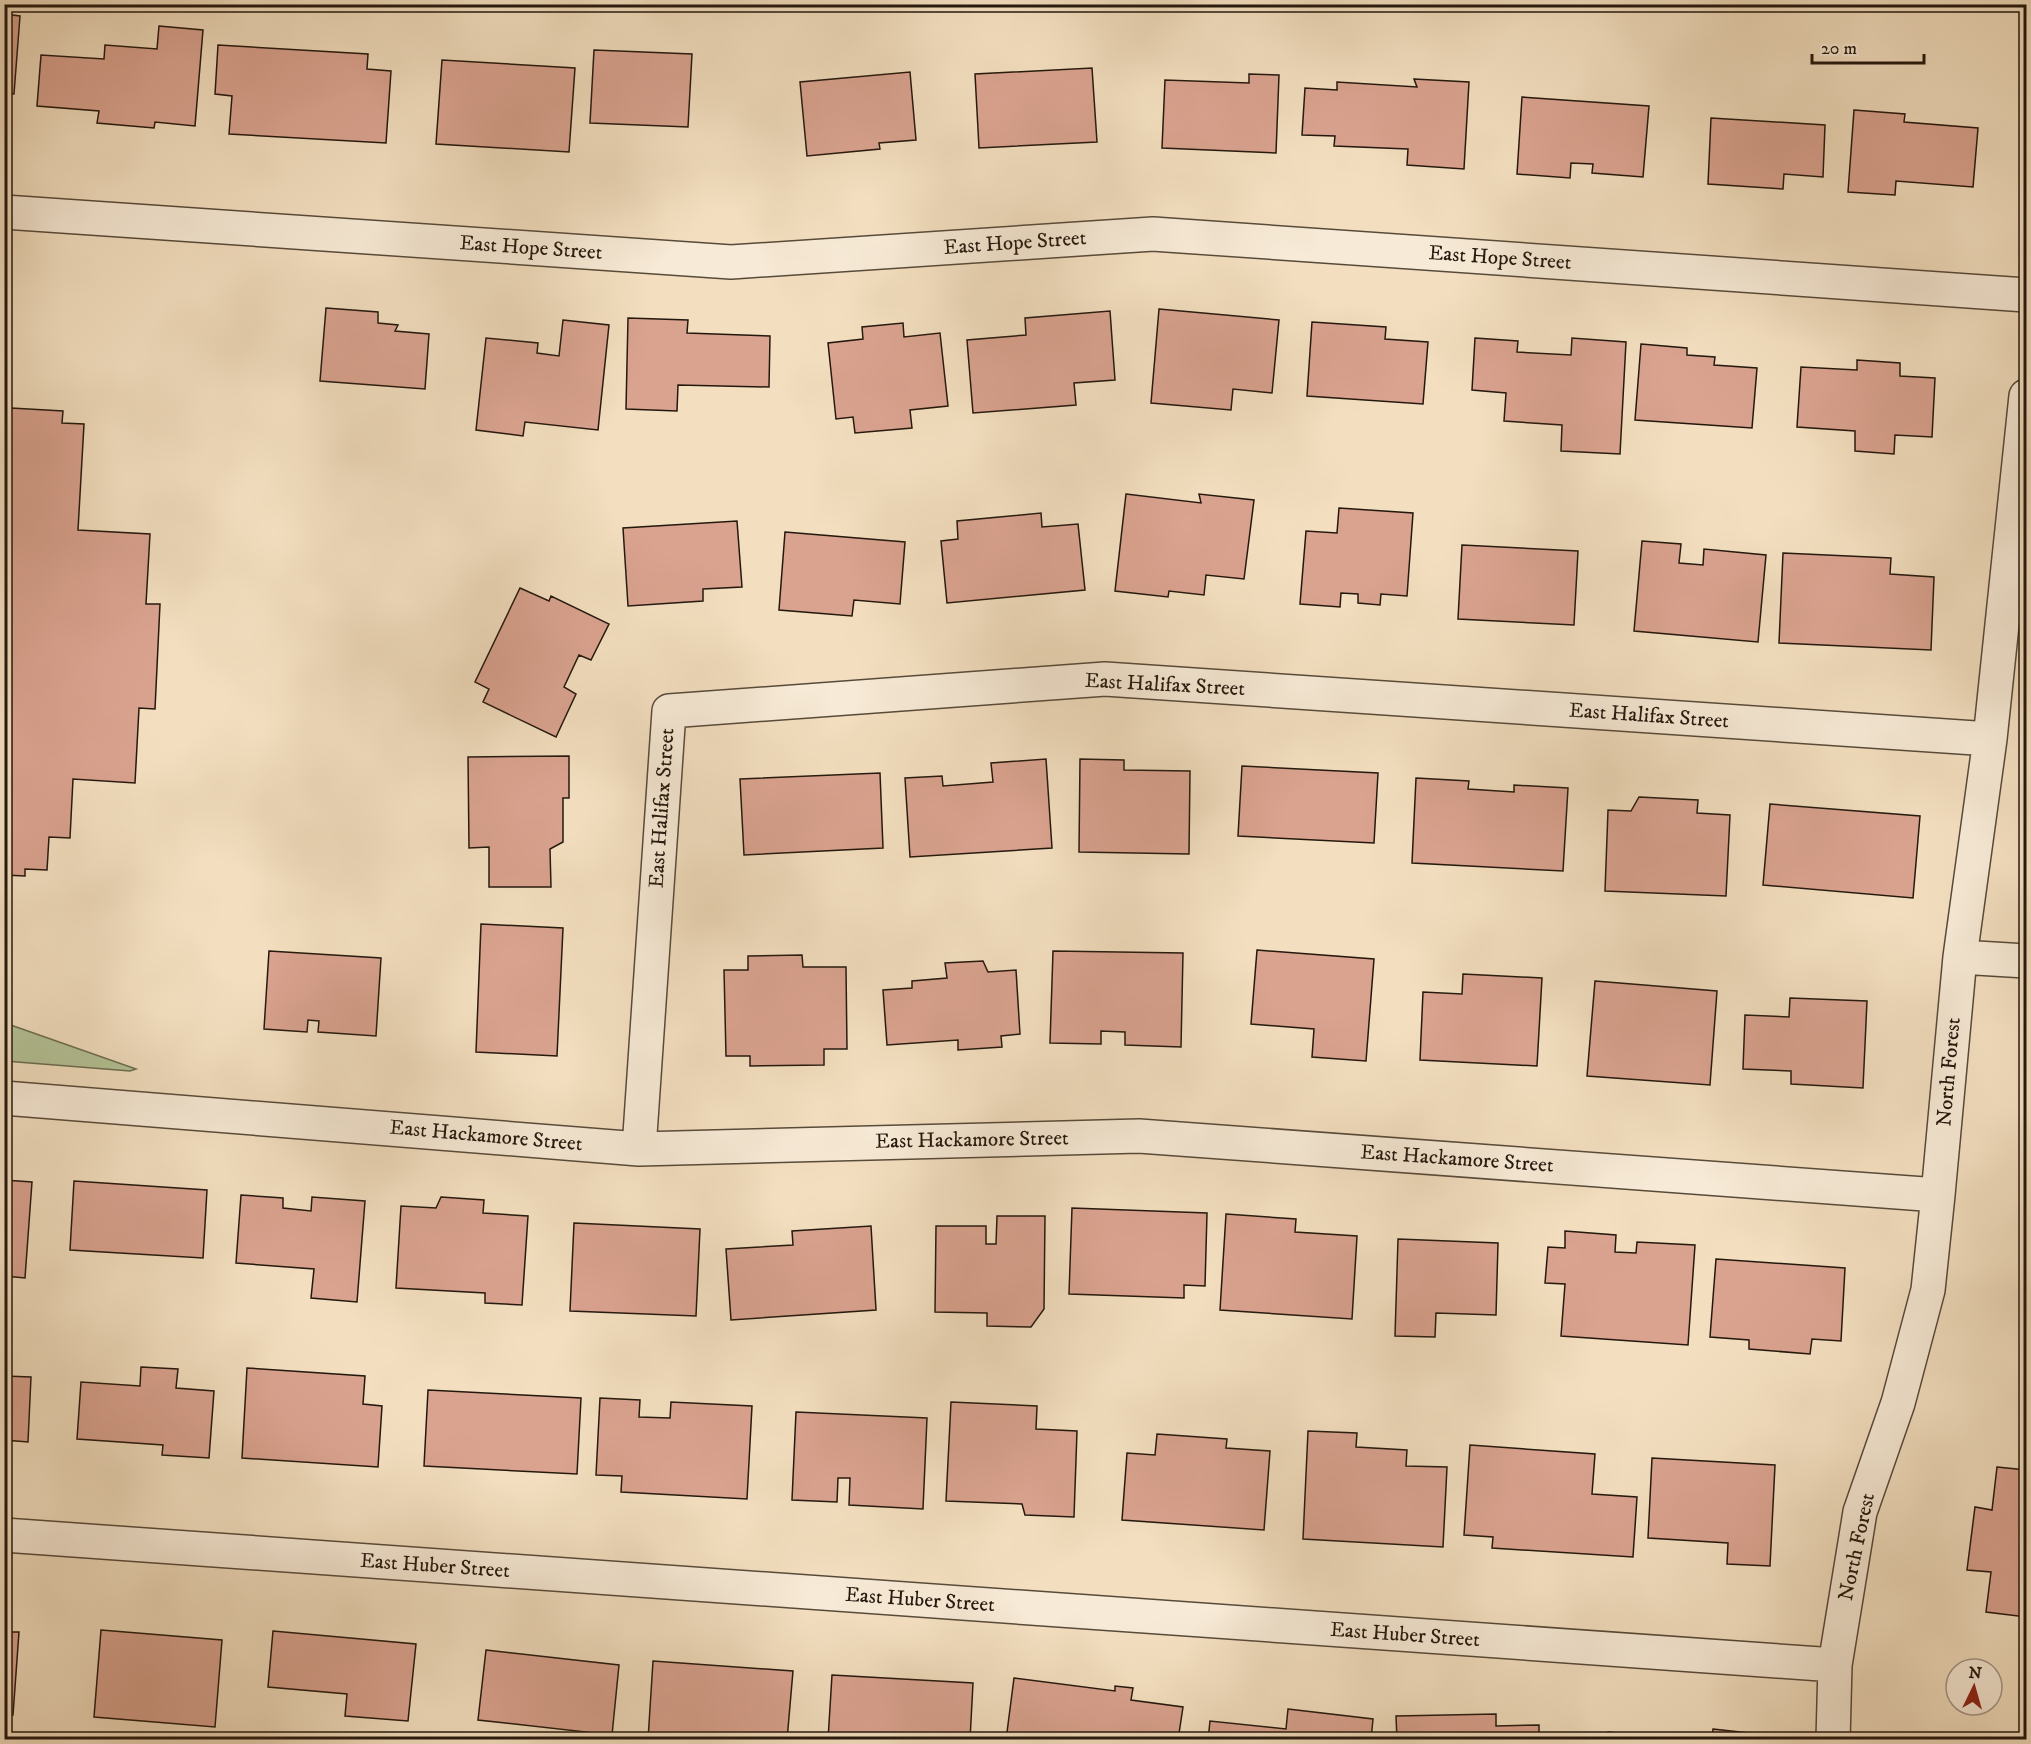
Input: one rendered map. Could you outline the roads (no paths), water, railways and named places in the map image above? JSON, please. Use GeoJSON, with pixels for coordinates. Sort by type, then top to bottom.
{"type":"FeatureCollection","features":[{"type":"Feature","properties":{"kind":"street","name":"East Hope Street"},"geometry":{"type":"LineString","coordinates":[[4,212],[731,262],[1153,234],[2026,295]]}},
{"type":"Feature","properties":{"kind":"street","name":"North Forest"},"geometry":{"type":"LineString","coordinates":[[1833,1740],[1835,1665],[1860,1512],[1898,1403],[1928,1290],[1960,957],[1990,739],[2026,396]]}},
{"type":"Feature","properties":{"kind":"street","name":"East Halifax Street"},"geometry":{"type":"LineString","coordinates":[[639,1149],[669,711],[1105,679],[1990,739]]}},
{"type":"Feature","properties":{"kind":"street"},"geometry":{"type":"LineString","coordinates":[[1960,957],[2026,961]]}},
{"type":"Feature","properties":{"kind":"street","name":"East Hackamore Street"},"geometry":{"type":"LineString","coordinates":[[4,1098],[639,1149],[1139,1136],[1938,1195]]}},
{"type":"Feature","properties":{"kind":"street","name":"East Huber Street"},"geometry":{"type":"LineString","coordinates":[[4,1535],[1835,1665]]}}]}
